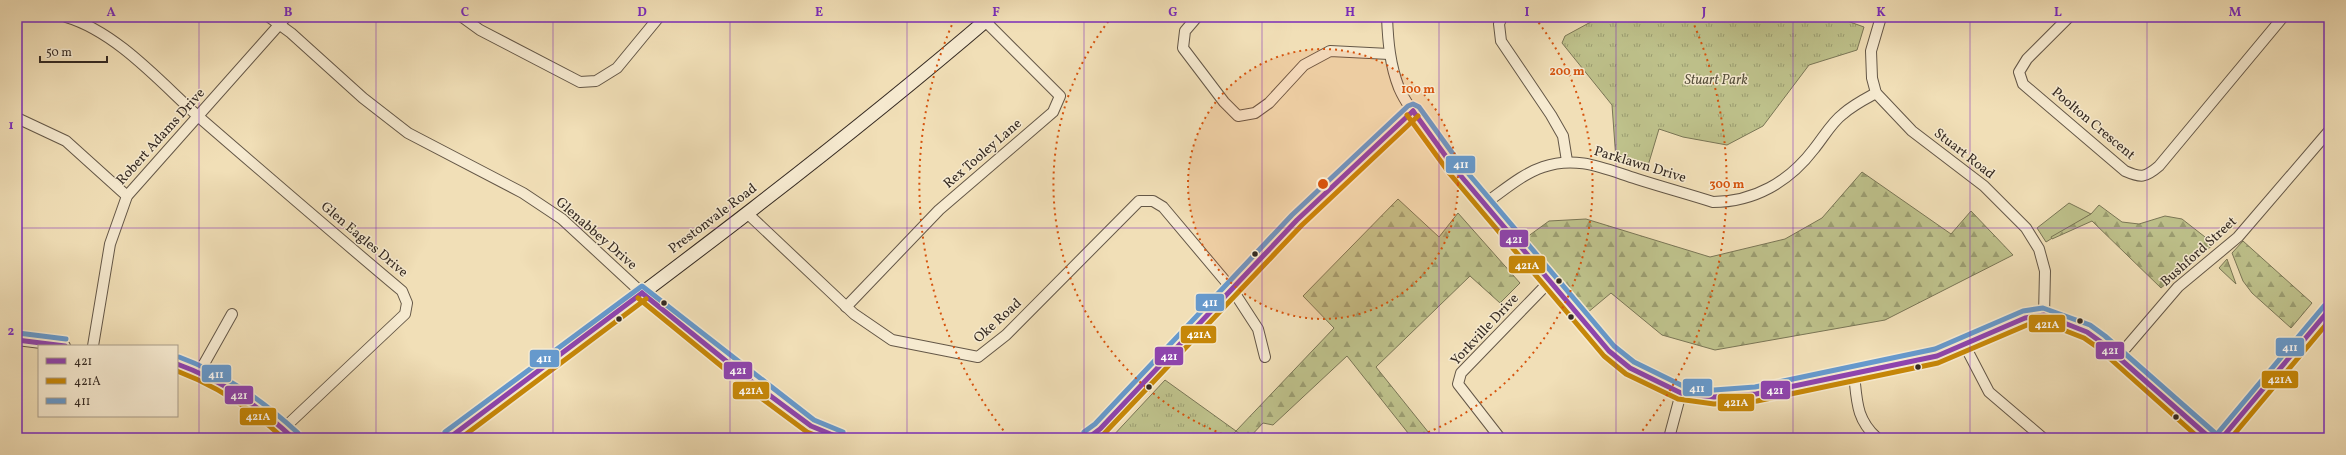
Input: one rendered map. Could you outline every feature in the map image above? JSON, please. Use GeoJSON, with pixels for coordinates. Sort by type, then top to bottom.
{"type":"FeatureCollection","features":[{"type":"Feature","properties":{"kind":"street","name":"Glen Eagles Drive"},"geometry":{"type":"LineString","coordinates":[[66,17],[80,21],[126,51],[402,291],[407,303],[405,314],[283,429]]}},
{"type":"Feature","properties":{"kind":"street","name":"Glenabbey Drive"},"geometry":{"type":"LineString","coordinates":[[269,17],[363,98],[408,133],[524,193],[562,219],[642,293],[757,386],[811,426],[840,438]]}},
{"type":"Feature","properties":{"kind":"street","name":"Robert Adams Drive"},"geometry":{"type":"LineString","coordinates":[[93,345],[110,244],[126,196],[286,17]]}},
{"type":"Feature","properties":{"kind":"street"},"geometry":{"type":"LineString","coordinates":[[462,17],[480,30],[580,82],[596,81],[617,68],[659,17]]}},
{"type":"Feature","properties":{"kind":"street"},"geometry":{"type":"LineString","coordinates":[[1198,17],[1185,31],[1183,48],[1224,102],[1238,116],[1255,114],[1269,102],[1304,65],[1330,51],[1389,54]]}},
{"type":"Feature","properties":{"kind":"street"},"geometry":{"type":"LineString","coordinates":[[1387,17],[1389,54],[1400,89],[1413,111],[1484,204],[1610,351],[1630,368],[1681,393],[1714,397],[1756,394],[1937,356],[2025,318],[2044,315],[2087,332],[2118,357],[2210,438]]}},
{"type":"Feature","properties":{"kind":"street"},"geometry":{"type":"LineString","coordinates":[[1502,17],[1499,24],[1501,41],[1551,115],[1563,136],[1566,161]]}},
{"type":"Feature","properties":{"kind":"street"},"geometry":{"type":"LineString","coordinates":[[1876,93],[1872,78],[1871,51],[1882,17]]}},
{"type":"Feature","properties":{"kind":"street","name":"Poolton Crescent"},"geometry":{"type":"LineString","coordinates":[[2069,17],[2027,59],[2019,72],[2023,84],[2125,171],[2138,177],[2149,174],[2158,166],[2283,17]]}},
{"type":"Feature","properties":{"kind":"street","name":"Prestonvale Road"},"geometry":{"type":"LineString","coordinates":[[448,438],[748,214],[880,110],[988,19]]}},
{"type":"Feature","properties":{"kind":"street","name":"Rex Tooley Lane"},"geometry":{"type":"LineString","coordinates":[[846,307],[939,210],[1053,112],[1060,96],[988,19]]}},
{"type":"Feature","properties":{"kind":"street","name":"Parklawn Drive"},"geometry":{"type":"LineString","coordinates":[[1484,204],[1525,176],[1543,167],[1566,161],[1594,164],[1617,173],[1713,202],[1729,202],[1747,198],[1781,181],[1802,165],[1842,114],[1876,93]]}},
{"type":"Feature","properties":{"kind":"street","name":"Stuart Road"},"geometry":{"type":"LineString","coordinates":[[1876,93],[1912,131],[1984,186],[2026,228],[2039,249],[2045,271],[2044,315]]}},
{"type":"Feature","properties":{"kind":"street"},"geometry":{"type":"LineString","coordinates":[[1088,438],[1100,429],[1297,220],[1413,111]]}},
{"type":"Feature","properties":{"kind":"street"},"geometry":{"type":"LineString","coordinates":[[17,118],[66,141],[126,196]]}},
{"type":"Feature","properties":{"kind":"street","name":"Bushford Street"},"geometry":{"type":"LineString","coordinates":[[2118,357],[2178,287],[2238,237],[2329,131]]}},
{"type":"Feature","properties":{"kind":"street","name":"Oke Road"},"geometry":{"type":"LineString","coordinates":[[748,214],[846,307],[892,340],[978,357],[1006,335],[1139,201],[1153,201],[1163,207],[1232,289],[1258,329],[1265,357]]}},
{"type":"Feature","properties":{"kind":"street","name":"Yorkville Drive"},"geometry":{"type":"LineString","coordinates":[[1500,438],[1458,384],[1461,373],[1550,281]]}},
{"type":"Feature","properties":{"kind":"street"},"geometry":{"type":"LineString","coordinates":[[2222,438],[2329,310]]}},
{"type":"Feature","properties":{"kind":"street"},"geometry":{"type":"LineString","coordinates":[[200,371],[232,314]]}},
{"type":"Feature","properties":{"kind":"street"},"geometry":{"type":"LineString","coordinates":[[17,340],[57,345]]}},
{"type":"Feature","properties":{"kind":"street"},"geometry":{"type":"LineString","coordinates":[[1964,344],[1989,392],[2043,438]]}},
{"type":"Feature","properties":{"kind":"street"},"geometry":{"type":"LineString","coordinates":[[178,364],[200,371],[229,386],[293,438]]}},
{"type":"Feature","properties":{"kind":"street"},"geometry":{"type":"LineString","coordinates":[[1854,374],[1859,415],[1867,429],[1877,438]]}},
{"type":"Feature","properties":{"kind":"street"},"geometry":{"type":"LineString","coordinates":[[1669,438],[1681,393]]}},
{"type":"Feature","properties":{"kind":"green space","name":"Stuart Park"},"geometry":{"type":"Polygon","coordinates":[[[1600,17],[1836,17],[1864,27],[1857,50],[1809,65],[1763,126],[1727,145],[1683,137],[1659,129],[1647,169],[1616,160],[1612,105],[1562,43],[1565,36],[1600,17]]]}},
{"type":"Feature","properties":{"kind":"green space"},"geometry":{"type":"Polygon","coordinates":[[[1862,172],[1951,234],[1971,211],[2013,255],[1885,320],[1715,350],[1662,335],[1611,293],[1587,313],[1527,237],[1549,221],[1586,219],[1710,257],[1785,239],[1822,218],[1862,172]]]}},
{"type":"Feature","properties":{"kind":"green space"},"geometry":{"type":"Polygon","coordinates":[[[1398,199],[1439,237],[1458,213],[1520,283],[1500,303],[1470,276],[1376,367],[1433,438],[1412,438],[1347,356],[1273,425],[1263,423],[1249,438],[1245,438],[1236,431],[1334,328],[1303,296],[1398,199]]]}},
{"type":"Feature","properties":{"kind":"green space"},"geometry":{"type":"Polygon","coordinates":[[[2069,203],[2091,214],[2046,242],[2037,228],[2069,203]]]}},
{"type":"Feature","properties":{"kind":"green space"},"geometry":{"type":"Polygon","coordinates":[[[2099,205],[2122,222],[2139,224],[2165,216],[2182,219],[2214,244],[2161,288],[2092,221],[2052,239],[2051,237],[2091,214],[2099,205]]]}},
{"type":"Feature","properties":{"kind":"green space"},"geometry":{"type":"Polygon","coordinates":[[[2243,241],[2312,303],[2291,328],[2252,293],[2243,281],[2232,253],[2243,241]]]}},
{"type":"Feature","properties":{"kind":"green space"},"geometry":{"type":"Polygon","coordinates":[[[2227,259],[2236,284],[2219,268],[2227,259]]]}},
{"type":"Feature","properties":{"kind":"green space"},"geometry":{"type":"Polygon","coordinates":[[[1165,380],[1236,431],[1229,438],[1111,438],[1165,380]]]}},
{"type":"Feature","properties":{"kind":"transit line","name":"411"},"geometry":{"type":"LineString","coordinates":[[1084,432],[1095,424],[1292,215],[1408,106],[1413,104],[1419,107],[1461,165],[1614,346],[1634,362],[1683,386],[1714,390],[1755,387],[1935,349],[2023,311],[2043,308],[2090,325],[2105,336],[2215,433]]}},
{"type":"Feature","properties":{"kind":"transit line","name":"421"},"geometry":{"type":"LineString","coordinates":[[1413,111],[1455,169],[1609,351],[1630,368],[1681,393],[1714,397],[1756,394],[1937,356],[2025,318],[2044,315],[2087,332],[2101,342],[2210,438]]}},
{"type":"Feature","properties":{"kind":"transit line","name":"421"},"geometry":{"type":"LineString","coordinates":[[1088,438],[1100,429],[1297,220],[1413,111]]}},
{"type":"Feature","properties":{"kind":"transit line","name":"421A"},"geometry":{"type":"LineString","coordinates":[[1407,115],[1450,174],[1604,356],[1626,374],[1678,399],[1714,404],[1757,401],[1938,363],[2027,325],[2043,322],[2084,338],[2097,347],[2199,438]]}},
{"type":"Feature","properties":{"kind":"transit line","name":"421A"},"geometry":{"type":"LineString","coordinates":[[1100,438],[1302,225],[1418,116]]}},
{"type":"Feature","properties":{"kind":"transit line","name":"411"},"geometry":{"type":"LineString","coordinates":[[445,432],[642,286],[814,420],[843,432]]}},
{"type":"Feature","properties":{"kind":"transit line","name":"421"},"geometry":{"type":"LineString","coordinates":[[642,293],[757,386],[811,426],[840,438]]}},
{"type":"Feature","properties":{"kind":"transit line","name":"421"},"geometry":{"type":"LineString","coordinates":[[449,438],[642,293]]}},
{"type":"Feature","properties":{"kind":"transit line","name":"421A"},"geometry":{"type":"LineString","coordinates":[[638,298],[753,392],[807,432],[822,438]]}},
{"type":"Feature","properties":{"kind":"transit line","name":"421A"},"geometry":{"type":"LineString","coordinates":[[461,438],[646,299]]}},
{"type":"Feature","properties":{"kind":"transit line","name":"411"},"geometry":{"type":"LineString","coordinates":[[2217,434],[2324,306]]}},
{"type":"Feature","properties":{"kind":"transit line","name":"421"},"geometry":{"type":"LineString","coordinates":[[2222,438],[2329,310]]}},
{"type":"Feature","properties":{"kind":"transit line","name":"421A"},"geometry":{"type":"LineString","coordinates":[[2231,438],[2329,321]]}},
{"type":"Feature","properties":{"kind":"transit line","name":"411"},"geometry":{"type":"LineString","coordinates":[[18,333],[66,339]]}},
{"type":"Feature","properties":{"kind":"transit line","name":"421"},"geometry":{"type":"LineString","coordinates":[[17,340],[57,345]]}},
{"type":"Feature","properties":{"kind":"transit line","name":"411"},"geometry":{"type":"LineString","coordinates":[[179,357],[212,371],[242,389],[257,399],[298,433]]}},
{"type":"Feature","properties":{"kind":"transit line","name":"421"},"geometry":{"type":"LineString","coordinates":[[178,364],[209,378],[239,395],[293,438]]}},
{"type":"Feature","properties":{"kind":"transit line","name":"421A"},"geometry":{"type":"LineString","coordinates":[[178,371],[220,391],[233,399],[259,417],[283,438]]}}]}
